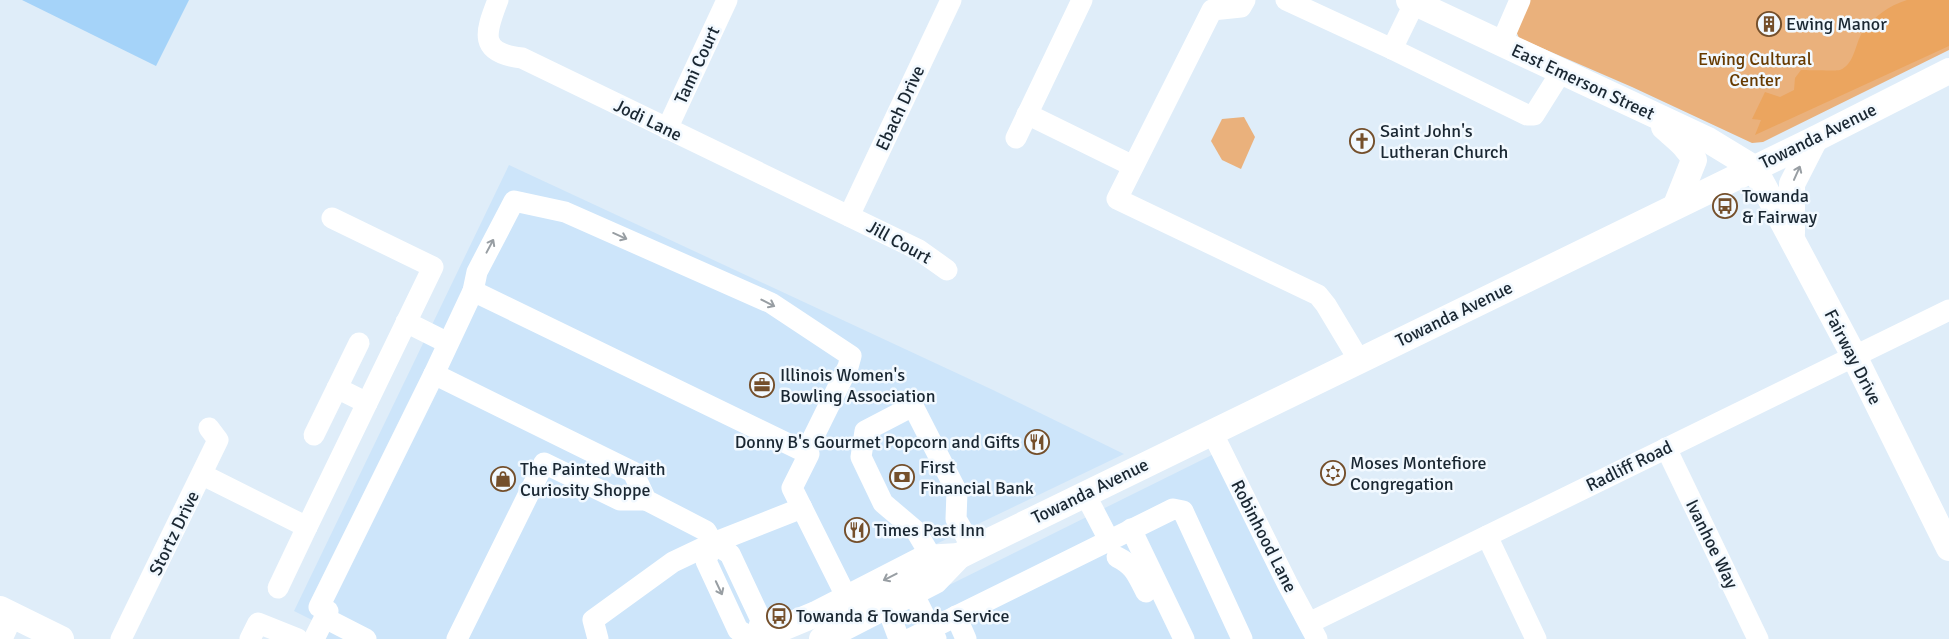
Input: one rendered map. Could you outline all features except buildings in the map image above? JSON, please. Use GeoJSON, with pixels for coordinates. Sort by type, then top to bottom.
{"type":"FeatureCollection","features":[{"type":"Feature","properties":{"kind":"main road","name":"East Emerson Street"},"geometry":{"type":"LineString","coordinates":[[1412,1],[1708,140],[1754,168]]}},
{"type":"Feature","properties":{"kind":"main road","name":"Towanda Avenue"},"geometry":{"type":"LineString","coordinates":[[755,639],[816,614],[925,558],[937,566],[1815,139],[1949,71]]}},
{"type":"Feature","properties":{"kind":"main road"},"geometry":{"type":"LineString","coordinates":[[1649,113],[1691,153],[1694,160],[1676,205]]}},
{"type":"Feature","properties":{"kind":"main road"},"geometry":{"type":"LineString","coordinates":[[1792,238],[1792,184],[1815,139]]}},
{"type":"Feature","properties":{"kind":"main road","name":"Fairway Drive"},"geometry":{"type":"LineString","coordinates":[[1754,168],[1854,356],[1949,548]]}},
{"type":"Feature","properties":{"kind":"main road"},"geometry":{"type":"LineString","coordinates":[[823,639],[935,581],[937,566]]}},
{"type":"Feature","properties":{"kind":"main road"},"geometry":{"type":"LineString","coordinates":[[7,612],[61,639]]}},
{"type":"Feature","properties":{"kind":"street","name":"Jodi Lane"},"geometry":{"type":"LineString","coordinates":[[498,0],[488,25],[487,37],[494,50],[505,56],[522,58],[849,216]]}},
{"type":"Feature","properties":{"kind":"street","name":"Tami Court"},"geometry":{"type":"LineString","coordinates":[[668,129],[727,0]]}},
{"type":"Feature","properties":{"kind":"street","name":"Ebach Drive"},"geometry":{"type":"LineString","coordinates":[[849,216],[951,0]]}},
{"type":"Feature","properties":{"kind":"street"},"geometry":{"type":"LineString","coordinates":[[1016,138],[1082,0]]}},
{"type":"Feature","properties":{"kind":"street"},"geometry":{"type":"LineString","coordinates":[[1245,0],[1241,7],[1212,10],[1117,199],[1318,295],[1359,360]]}},
{"type":"Feature","properties":{"kind":"street"},"geometry":{"type":"LineString","coordinates":[[1286,0],[1392,48],[1526,115],[1534,115],[1561,72]]}},
{"type":"Feature","properties":{"kind":"street"},"geometry":{"type":"LineString","coordinates":[[1501,44],[1520,0]]}},
{"type":"Feature","properties":{"kind":"street"},"geometry":{"type":"LineString","coordinates":[[1392,48],[1412,1]]}},
{"type":"Feature","properties":{"kind":"street"},"geometry":{"type":"LineString","coordinates":[[1027,114],[1133,166]]}},
{"type":"Feature","properties":{"kind":"street"},"geometry":{"type":"LineString","coordinates":[[314,639],[328,611],[319,607],[434,374],[473,291],[477,272],[514,201],[565,212],[771,304],[851,356],[848,367],[806,452]]}},
{"type":"Feature","properties":{"kind":"street","name":"Jill Court"},"geometry":{"type":"LineString","coordinates":[[849,216],[919,250],[946,270]]}},
{"type":"Feature","properties":{"kind":"street"},"geometry":{"type":"LineString","coordinates":[[278,588],[306,526],[433,267],[332,218]]}},
{"type":"Feature","properties":{"kind":"street"},"geometry":{"type":"LineString","coordinates":[[473,291],[809,454],[792,488],[847,598]]}},
{"type":"Feature","properties":{"kind":"street","name":"Radliff Road"},"geometry":{"type":"LineString","coordinates":[[1313,631],[1487,536],[1949,310]]}},
{"type":"Feature","properties":{"kind":"street"},"geometry":{"type":"LineString","coordinates":[[406,322],[448,343]]}},
{"type":"Feature","properties":{"kind":"street"},"geometry":{"type":"LineString","coordinates":[[314,435],[359,343]]}},
{"type":"Feature","properties":{"kind":"street"},"geometry":{"type":"LineString","coordinates":[[434,374],[633,472],[646,500]]}},
{"type":"Feature","properties":{"kind":"street"},"geometry":{"type":"LineString","coordinates":[[337,388],[367,403]]}},
{"type":"Feature","properties":{"kind":"street"},"geometry":{"type":"LineString","coordinates":[[937,566],[916,531],[883,503],[861,457],[864,431],[913,406],[957,492],[956,519],[966,552]]}},
{"type":"Feature","properties":{"kind":"street","name":"Stortz Drive"},"geometry":{"type":"LineString","coordinates":[[121,639],[203,475],[218,440],[209,428]]}},
{"type":"Feature","properties":{"kind":"street","name":"Robinhood Lane"},"geometry":{"type":"LineString","coordinates":[[1212,432],[1286,583],[1313,631]]}},
{"type":"Feature","properties":{"kind":"street","name":"Ivanhoe Way"},"geometry":{"type":"LineString","coordinates":[[1666,448],[1758,639]]}},
{"type":"Feature","properties":{"kind":"street"},"geometry":{"type":"LineString","coordinates":[[457,639],[544,463],[620,500],[646,500],[706,531],[713,543]]}},
{"type":"Feature","properties":{"kind":"street"},"geometry":{"type":"LineString","coordinates":[[203,475],[306,526]]}},
{"type":"Feature","properties":{"kind":"street"},"geometry":{"type":"LineString","coordinates":[[1085,494],[1113,549],[1134,569],[1169,639]]}},
{"type":"Feature","properties":{"kind":"street"},"geometry":{"type":"LineString","coordinates":[[598,639],[593,620],[672,562],[713,543],[802,508]]}},
{"type":"Feature","properties":{"kind":"street"},"geometry":{"type":"LineString","coordinates":[[910,639],[943,629],[1113,549],[1131,529],[1173,509],[1183,511],[1242,639]]}},
{"type":"Feature","properties":{"kind":"street"},"geometry":{"type":"LineString","coordinates":[[1131,529],[1184,639]]}},
{"type":"Feature","properties":{"kind":"street"},"geometry":{"type":"LineString","coordinates":[[1487,536],[1536,639]]}},
{"type":"Feature","properties":{"kind":"street"},"geometry":{"type":"LineString","coordinates":[[713,543],[706,561],[738,630],[755,639]]}},
{"type":"Feature","properties":{"kind":"street"},"geometry":{"type":"LineString","coordinates":[[914,593],[943,629],[966,639]]}},
{"type":"Feature","properties":{"kind":"street"},"geometry":{"type":"LineString","coordinates":[[887,607],[900,639]]}},
{"type":"Feature","properties":{"kind":"street"},"geometry":{"type":"LineString","coordinates":[[2,639],[7,612]]}},
{"type":"Feature","properties":{"kind":"street"},"geometry":{"type":"LineString","coordinates":[[325,618],[366,639]]}},
{"type":"Feature","properties":{"kind":"street"},"geometry":{"type":"LineString","coordinates":[[250,639],[258,623],[298,639]]}},
{"type":"Feature","properties":{"kind":"shaded area"},"geometry":{"type":"Polygon","coordinates":[[[1907,0],[1949,0],[1949,46],[1755,135],[1761,120],[1752,119],[1765,92],[1780,97],[1794,90],[1795,78],[1801,70],[1840,70],[1845,67],[1852,58],[1863,31],[1877,16],[1888,8],[1907,0]]]}},
{"type":"Feature","properties":{"kind":"shaded area"},"geometry":{"type":"Polygon","coordinates":[[[509,165],[993,390],[1124,454],[738,639],[305,639],[314,621],[294,611],[509,165]]]}},
{"type":"Feature","properties":{"kind":"shaded area"},"geometry":{"type":"Polygon","coordinates":[[[1228,447],[1323,639],[840,639],[1228,447]]]}},
{"type":"Feature","properties":{"kind":"green space","name":"Ewing Cultural Center"},"geometry":{"type":"Polygon","coordinates":[[[1527,0],[1949,0],[1949,50],[1763,142],[1752,143],[1632,87],[1519,38],[1516,31],[1527,0]]]}},
{"type":"Feature","properties":{"kind":"green space"},"geometry":{"type":"Polygon","coordinates":[[[1244,117],[1255,137],[1241,169],[1222,160],[1211,141],[1222,119],[1244,117]]]}},
{"type":"Feature","properties":{"kind":"water"},"geometry":{"type":"Polygon","coordinates":[[[22,0],[189,0],[156,66],[22,0]]]}},
{"type":"Feature","properties":{"kind":"place","name":"Ewing Manor"},"geometry":{"type":"Point","coordinates":[1769,24]}},
{"type":"Feature","properties":{"kind":"place","name":"Saint John's Lutheran Church"},"geometry":{"type":"Point","coordinates":[1362,141]}},
{"type":"Feature","properties":{"kind":"place","name":"Towanda & Fairway"},"geometry":{"type":"Point","coordinates":[1725,206]}},
{"type":"Feature","properties":{"kind":"place","name":"Illinois Women's Bowling Association"},"geometry":{"type":"Point","coordinates":[762,385]}},
{"type":"Feature","properties":{"kind":"place","name":"Donny B's Gourmet Popcorn and Gifts"},"geometry":{"type":"Point","coordinates":[1037,442]}},
{"type":"Feature","properties":{"kind":"place","name":"Moses Montefiore Congregation"},"geometry":{"type":"Point","coordinates":[1333,473]}},
{"type":"Feature","properties":{"kind":"place","name":"First Financial Bank"},"geometry":{"type":"Point","coordinates":[902,477]}},
{"type":"Feature","properties":{"kind":"place","name":"The Painted Wraith Curiosity Shoppe"},"geometry":{"type":"Point","coordinates":[503,479]}},
{"type":"Feature","properties":{"kind":"place","name":"Times Past Inn"},"geometry":{"type":"Point","coordinates":[857,530]}},
{"type":"Feature","properties":{"kind":"place","name":"Towanda & Towanda Service"},"geometry":{"type":"Point","coordinates":[779,616]}}]}
